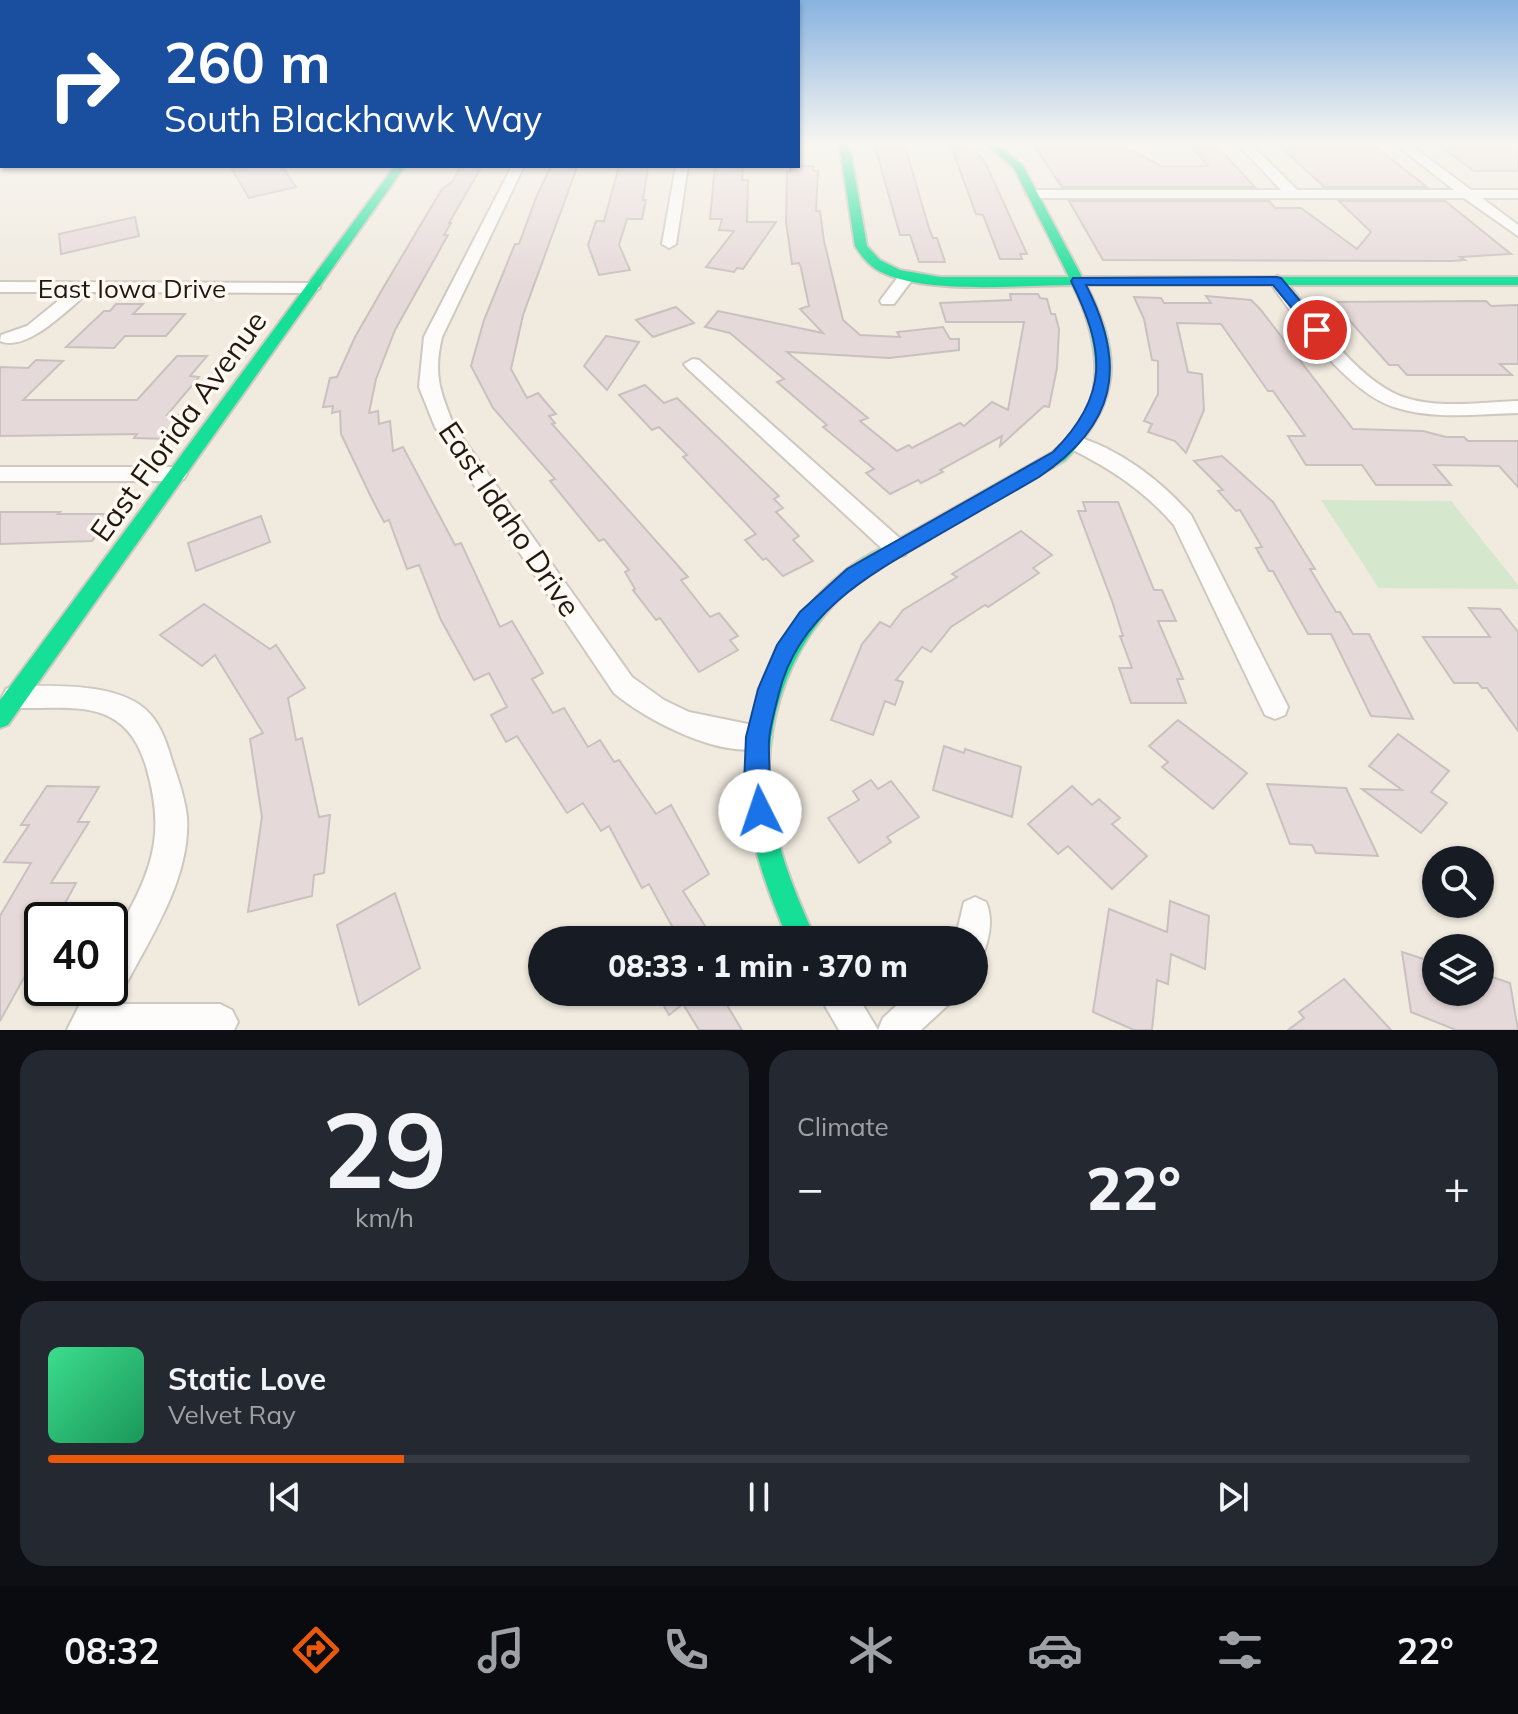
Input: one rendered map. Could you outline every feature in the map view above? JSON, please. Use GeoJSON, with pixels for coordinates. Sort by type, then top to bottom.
{"type":"FeatureCollection","features":[{"type":"Feature","properties":{"kind":"street","name":"East Florida Avenue"},"geometry":{"type":"LineString","coordinates":[[8,707],[382,191]]}},
{"type":"Feature","properties":{"kind":"street","name":"East Idaho Drive"},"geometry":{"type":"LineString","coordinates":[[506,191],[433,337],[427,370],[433,404],[450,434],[623,685],[645,705],[674,721],[714,732],[758,737]]}},
{"type":"Feature","properties":{"kind":"street"},"geometry":{"type":"LineString","coordinates":[[669,244],[678,191]]}},
{"type":"Feature","properties":{"kind":"street"},"geometry":{"type":"LineString","coordinates":[[852,191],[861,246],[873,261],[907,276],[940,281],[1518,281]]}},
{"type":"Feature","properties":{"kind":"street"},"geometry":{"type":"LineString","coordinates":[[795,926],[780,894],[763,838],[756,785],[758,737],[769,689],[785,651],[807,618],[853,574],[1033,473],[1074,442],[1096,408],[1103,385],[1100,336],[1078,281],[1031,191]]}},
{"type":"Feature","properties":{"kind":"street"},"geometry":{"type":"LineString","coordinates":[[1290,191],[1293,194]]}},
{"type":"Feature","properties":{"kind":"street"},"geometry":{"type":"LineString","coordinates":[[1464,191],[1518,232]]}},
{"type":"Feature","properties":{"kind":"street"},"geometry":{"type":"LineString","coordinates":[[1033,194],[1518,194]]}},
{"type":"Feature","properties":{"kind":"street"},"geometry":{"type":"LineString","coordinates":[[888,301],[907,276]]}},
{"type":"Feature","properties":{"kind":"street"},"geometry":{"type":"LineString","coordinates":[[1277,281],[1365,383],[1394,401],[1419,406],[1518,407]]}},
{"type":"Feature","properties":{"kind":"street","name":"East Iowa Drive"},"geometry":{"type":"LineString","coordinates":[[0,287],[312,288]]}},
{"type":"Feature","properties":{"kind":"street"},"geometry":{"type":"LineString","coordinates":[[7,339],[33,330],[84,288]]}},
{"type":"Feature","properties":{"kind":"street"},"geometry":{"type":"LineString","coordinates":[[693,364],[897,549]]}},
{"type":"Feature","properties":{"kind":"street"},"geometry":{"type":"LineString","coordinates":[[1074,442],[1133,472],[1169,503],[1183,521],[1275,707]]}},
{"type":"Feature","properties":{"kind":"street"},"geometry":{"type":"LineString","coordinates":[[0,474],[177,474]]}},
{"type":"Feature","properties":{"kind":"street"},"geometry":{"type":"LineString","coordinates":[[8,707],[91,701],[126,711],[141,722],[151,737],[170,796],[172,824],[169,847],[157,884],[128,943]]}},
{"type":"Feature","properties":{"kind":"street"},"geometry":{"type":"LineString","coordinates":[[97,1006],[87,1026],[220,1022]]}},
{"type":"Feature","properties":{"kind":"street"},"geometry":{"type":"LineString","coordinates":[[844,1006],[860,1030]]}},
{"type":"Feature","properties":{"kind":"street"},"geometry":{"type":"LineString","coordinates":[[895,1030],[922,1006]]}},
{"type":"Feature","properties":{"kind":"green space"},"geometry":{"type":"Polygon","coordinates":[[[1321,500],[1451,501],[1518,585],[1518,589],[1379,588],[1321,500]]]}},
{"type":"Feature","properties":{"kind":"building"},"geometry":{"type":"Polygon","coordinates":[[[245,191],[279,191],[249,198],[245,191]]]}},
{"type":"Feature","properties":{"kind":"building"},"geometry":{"type":"Polygon","coordinates":[[[441,191],[467,191],[444,235],[448,235],[395,330],[376,379],[369,413],[378,411],[379,424],[390,421],[393,451],[403,447],[455,545],[461,543],[500,627],[512,621],[543,673],[532,679],[553,713],[564,708],[588,747],[600,740],[614,762],[619,760],[656,814],[671,805],[709,874],[683,891],[705,926],[672,926],[649,884],[642,888],[609,826],[601,831],[583,803],[567,813],[517,736],[506,742],[491,715],[507,707],[489,673],[474,680],[441,620],[419,565],[407,569],[389,520],[384,522],[371,497],[341,434],[340,411],[332,413],[333,406],[323,407],[330,378],[337,377],[355,337],[441,191]]]}},
{"type":"Feature","properties":{"kind":"building"},"geometry":{"type":"Polygon","coordinates":[[[539,191],[568,191],[523,315],[511,369],[527,398],[538,393],[556,414],[549,416],[555,423],[552,424],[688,577],[681,580],[710,617],[719,613],[738,636],[730,640],[738,650],[699,672],[660,618],[656,620],[633,590],[625,572],[629,570],[604,539],[599,541],[550,481],[555,479],[493,408],[471,366],[484,320],[539,191]]]}},
{"type":"Feature","properties":{"kind":"building"},"geometry":{"type":"Polygon","coordinates":[[[612,191],[644,191],[643,200],[646,200],[642,219],[627,219],[619,245],[630,270],[599,275],[588,245],[596,221],[604,221],[612,191]]]}},
{"type":"Feature","properties":{"kind":"building"},"geometry":{"type":"Polygon","coordinates":[[[713,191],[748,191],[747,222],[776,222],[743,269],[737,268],[734,272],[706,267],[734,231],[719,230],[722,219],[710,219],[713,191]]]}},
{"type":"Feature","properties":{"kind":"building"},"geometry":{"type":"Polygon","coordinates":[[[787,191],[817,191],[816,211],[820,211],[843,320],[860,335],[900,337],[897,332],[943,327],[950,339],[959,339],[959,350],[889,358],[787,352],[868,418],[860,421],[897,451],[909,445],[912,448],[960,423],[964,426],[992,402],[1008,410],[1024,322],[946,322],[940,303],[1011,300],[1010,294],[1038,294],[1040,298],[1047,299],[1059,329],[1057,368],[1049,407],[1044,406],[1000,446],[1002,436],[940,470],[943,472],[890,494],[866,473],[874,469],[823,427],[827,425],[777,382],[784,379],[730,333],[705,327],[718,311],[823,333],[800,309],[809,306],[799,263],[792,264],[786,222],[787,191]]]}},
{"type":"Feature","properties":{"kind":"building"},"geometry":{"type":"Polygon","coordinates":[[[888,191],[918,191],[929,228],[933,238],[937,238],[945,262],[919,262],[910,235],[900,235],[888,191]]]}},
{"type":"Feature","properties":{"kind":"building"},"geometry":{"type":"Polygon","coordinates":[[[968,191],[998,191],[1027,254],[1020,254],[1022,259],[1000,259],[983,215],[976,214],[968,191]]]}},
{"type":"Feature","properties":{"kind":"building"},"geometry":{"type":"Polygon","coordinates":[[[1069,201],[1269,201],[1275,208],[1301,208],[1357,249],[1371,232],[1339,201],[1445,201],[1511,254],[1460,257],[1465,260],[1452,261],[1103,260],[1069,201]]]}},
{"type":"Feature","properties":{"kind":"building"},"geometry":{"type":"Polygon","coordinates":[[[135,217],[139,236],[61,254],[59,234],[135,217]]]}},
{"type":"Feature","properties":{"kind":"building"},"geometry":{"type":"Polygon","coordinates":[[[1206,296],[1251,300],[1353,429],[1423,431],[1446,437],[1464,437],[1468,441],[1518,441],[1518,487],[1499,466],[1434,465],[1451,485],[1376,485],[1362,465],[1306,465],[1288,436],[1305,436],[1273,391],[1268,391],[1221,324],[1177,323],[1188,372],[1202,374],[1204,410],[1186,453],[1175,441],[1148,432],[1152,424],[1144,421],[1158,394],[1158,361],[1152,360],[1144,319],[1134,297],[1161,298],[1164,303],[1211,303],[1206,296]]]}},
{"type":"Feature","properties":{"kind":"building"},"geometry":{"type":"Polygon","coordinates":[[[1486,301],[1491,306],[1518,305],[1518,364],[1500,364],[1512,375],[1407,375],[1398,365],[1389,365],[1333,302],[1486,301]]]}},
{"type":"Feature","properties":{"kind":"building"},"geometry":{"type":"Polygon","coordinates":[[[116,304],[143,304],[133,314],[185,314],[166,336],[125,336],[114,348],[66,347],[104,311],[110,311],[116,304]]]}},
{"type":"Feature","properties":{"kind":"building"},"geometry":{"type":"Polygon","coordinates":[[[676,307],[694,323],[653,337],[636,320],[676,307]]]}},
{"type":"Feature","properties":{"kind":"building"},"geometry":{"type":"Polygon","coordinates":[[[606,336],[639,342],[607,390],[584,366],[606,336]]]}},
{"type":"Feature","properties":{"kind":"building"},"geometry":{"type":"Polygon","coordinates":[[[177,356],[207,356],[190,376],[199,377],[167,415],[188,415],[169,439],[134,438],[137,434],[0,436],[0,367],[28,368],[36,360],[63,361],[23,400],[137,400],[177,356]]]}},
{"type":"Feature","properties":{"kind":"building"},"geometry":{"type":"Polygon","coordinates":[[[645,385],[664,403],[677,398],[779,496],[774,499],[783,508],[776,512],[799,536],[793,540],[813,561],[783,576],[766,558],[763,560],[745,540],[756,534],[683,457],[687,455],[659,427],[652,430],[619,395],[645,385]]]}},
{"type":"Feature","properties":{"kind":"building"},"geometry":{"type":"Polygon","coordinates":[[[1222,456],[1273,502],[1315,569],[1310,569],[1336,612],[1340,612],[1353,634],[1369,634],[1413,719],[1371,716],[1331,634],[1308,634],[1273,571],[1269,571],[1256,548],[1262,547],[1240,510],[1236,511],[1218,491],[1223,490],[1194,461],[1222,456]]]}},
{"type":"Feature","properties":{"kind":"building"},"geometry":{"type":"Polygon","coordinates":[[[1083,502],[1118,502],[1154,590],[1162,590],[1176,621],[1158,621],[1183,679],[1177,679],[1186,703],[1131,703],[1119,668],[1132,668],[1112,601],[1078,511],[1086,511],[1083,502]]]}},
{"type":"Feature","properties":{"kind":"building"},"geometry":{"type":"Polygon","coordinates":[[[0,512],[112,514],[92,541],[0,544],[0,512]]]}},
{"type":"Feature","properties":{"kind":"building"},"geometry":{"type":"Polygon","coordinates":[[[261,516],[270,542],[196,571],[188,543],[261,516]]]}},
{"type":"Feature","properties":{"kind":"building"},"geometry":{"type":"Polygon","coordinates":[[[1021,531],[1052,555],[1033,568],[1039,573],[951,627],[931,652],[922,647],[896,680],[903,682],[895,705],[885,701],[873,735],[831,720],[862,644],[880,622],[890,627],[903,610],[957,577],[952,574],[1021,531]]]}},
{"type":"Feature","properties":{"kind":"building"},"geometry":{"type":"Polygon","coordinates":[[[204,604],[270,649],[276,645],[305,688],[288,698],[296,740],[302,738],[319,817],[330,815],[324,873],[314,875],[312,896],[248,912],[262,817],[250,739],[263,733],[215,655],[202,666],[160,635],[204,604]]]}},
{"type":"Feature","properties":{"kind":"building"},"geometry":{"type":"Polygon","coordinates":[[[1469,608],[1500,609],[1518,632],[1518,731],[1487,688],[1482,688],[1478,683],[1454,683],[1423,637],[1490,637],[1469,608]]]}},
{"type":"Feature","properties":{"kind":"building"},"geometry":{"type":"Polygon","coordinates":[[[1178,720],[1247,773],[1213,809],[1162,767],[1168,762],[1149,746],[1178,720]]]}},
{"type":"Feature","properties":{"kind":"building"},"geometry":{"type":"Polygon","coordinates":[[[1398,734],[1449,771],[1431,792],[1447,803],[1421,833],[1362,789],[1402,790],[1369,766],[1398,734]]]}},
{"type":"Feature","properties":{"kind":"building"},"geometry":{"type":"Polygon","coordinates":[[[944,746],[964,753],[965,749],[1021,767],[1012,817],[933,790],[944,746]]]}},
{"type":"Feature","properties":{"kind":"building"},"geometry":{"type":"Polygon","coordinates":[[[871,780],[878,789],[891,781],[919,817],[887,837],[891,842],[859,863],[828,818],[859,800],[853,791],[871,780]]]}},
{"type":"Feature","properties":{"kind":"building"},"geometry":{"type":"Polygon","coordinates":[[[1267,784],[1346,788],[1378,856],[1316,853],[1312,845],[1290,844],[1267,784]]]}},
{"type":"Feature","properties":{"kind":"building"},"geometry":{"type":"Polygon","coordinates":[[[47,786],[99,787],[78,822],[89,822],[51,883],[76,883],[66,902],[24,902],[24,978],[0,1021],[0,916],[31,863],[4,862],[29,825],[21,825],[47,786]]]}},
{"type":"Feature","properties":{"kind":"building"},"geometry":{"type":"Polygon","coordinates":[[[1072,786],[1092,805],[1099,799],[1120,818],[1112,824],[1147,856],[1112,889],[1068,846],[1058,854],[1028,824],[1072,786]]]}},
{"type":"Feature","properties":{"kind":"building"},"geometry":{"type":"Polygon","coordinates":[[[395,893],[420,968],[359,1005],[337,925],[395,893]]]}},
{"type":"Feature","properties":{"kind":"building"},"geometry":{"type":"Polygon","coordinates":[[[1170,901],[1209,916],[1205,969],[1171,954],[1168,984],[1157,980],[1152,1030],[1134,1030],[1093,1012],[1109,909],[1167,932],[1170,901]]]}},
{"type":"Feature","properties":{"kind":"building"},"geometry":{"type":"Polygon","coordinates":[[[1402,952],[1422,958],[1422,1006],[1494,1006],[1494,978],[1510,983],[1518,1030],[1456,1030],[1411,1012],[1402,952]]]}},
{"type":"Feature","properties":{"kind":"building"},"geometry":{"type":"Polygon","coordinates":[[[1344,979],[1391,1030],[1288,1030],[1304,1018],[1299,1012],[1344,979]]]}},
{"type":"Feature","properties":{"kind":"building"},"geometry":{"type":"Polygon","coordinates":[[[664,1006],[680,1006],[669,1015],[664,1006]]]}},
{"type":"Feature","properties":{"kind":"building"},"geometry":{"type":"Polygon","coordinates":[[[684,1006],[727,1006],[742,1030],[699,1030],[684,1006]]]}},
{"type":"Feature","properties":{"kind":"traffic: fast"},"geometry":{"type":"LineString","coordinates":[[0,718],[382,191]]}},
{"type":"Feature","properties":{"kind":"traffic: fast"},"geometry":{"type":"LineString","coordinates":[[852,191],[861,246],[867,255],[875,263],[895,273],[940,281],[1518,281]]}},
{"type":"Feature","properties":{"kind":"traffic: fast"},"geometry":{"type":"LineString","coordinates":[[796,926],[766,841],[758,792],[758,745],[767,699],[785,655],[814,614],[854,574],[1059,456],[1083,432],[1096,408],[1103,385],[1100,336],[1091,308],[1031,191]]}},
{"type":"Feature","properties":{"kind":"route"},"geometry":{"type":"LineString","coordinates":[[760,811],[756,785],[758,737],[769,689],[785,651],[807,618],[853,574],[1033,473],[1059,456],[1083,432],[1096,408],[1103,385],[1102,350],[1091,308],[1078,281],[1277,281],[1317,330]]}}]}
